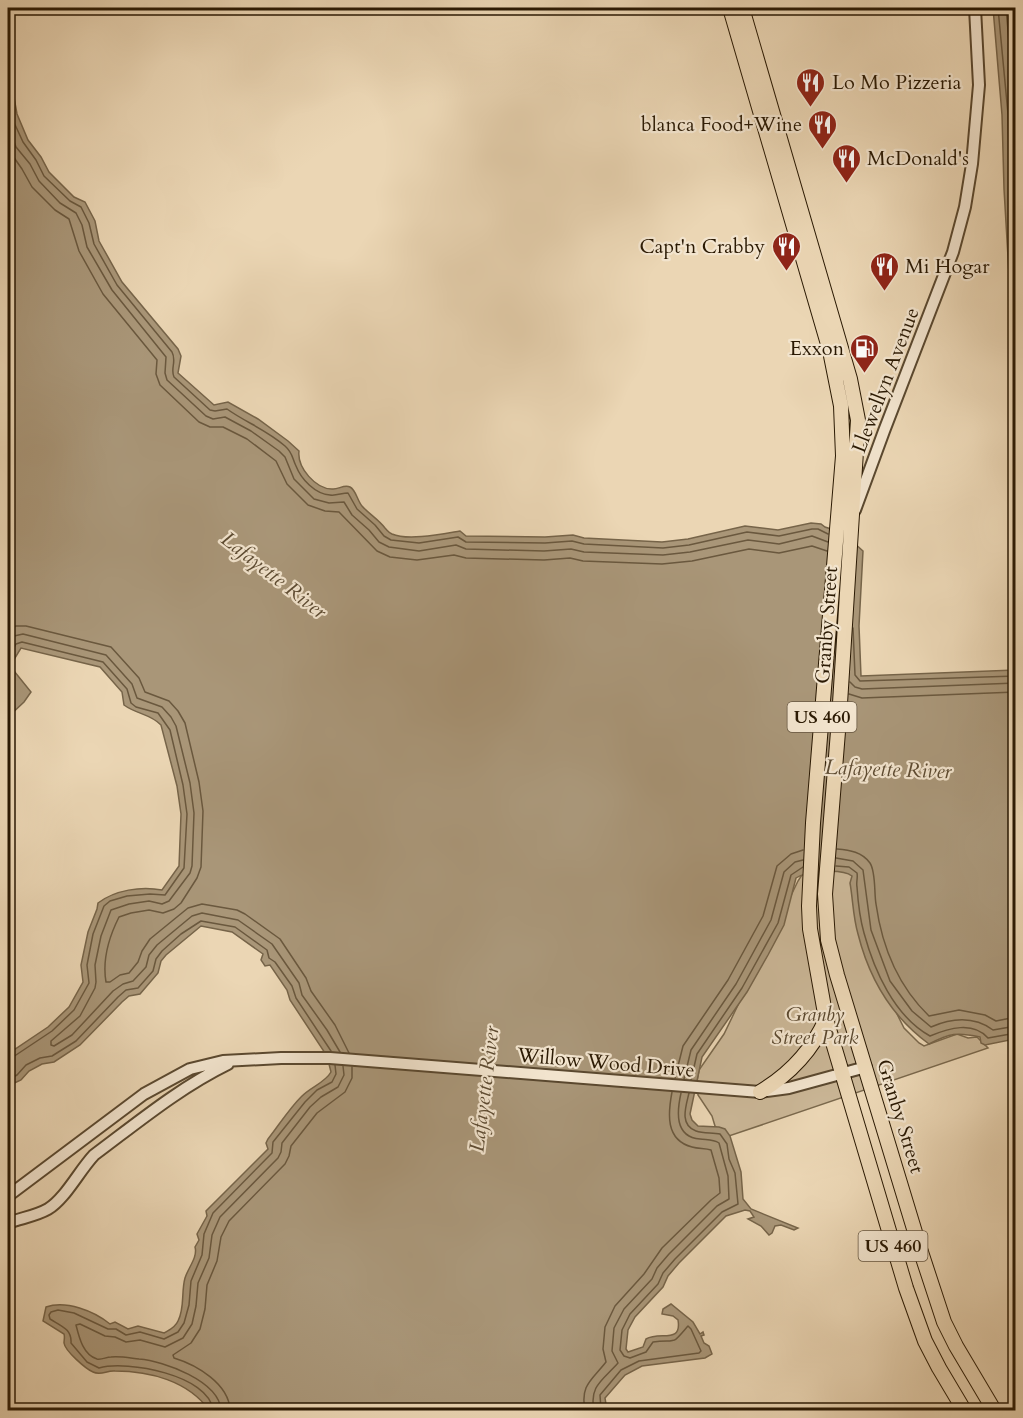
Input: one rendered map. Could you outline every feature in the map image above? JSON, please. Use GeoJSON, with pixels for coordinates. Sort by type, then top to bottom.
{"type":"FeatureCollection","features":[{"type":"Feature","properties":{"kind":"main road","name":"Granby Street"},"geometry":{"type":"LineString","coordinates":[[729,8],[827,340],[838,388],[843,439],[813,823],[810,920],[813,953],[826,1019],[914,1314],[939,1368],[964,1410]]}},
{"type":"Feature","properties":{"kind":"main road","name":"Granby Street"},"geometry":{"type":"LineString","coordinates":[[742,8],[856,404],[859,437],[825,894],[828,940],[944,1322],[994,1410]]}},
{"type":"Feature","properties":{"kind":"main road"},"geometry":{"type":"LineString","coordinates":[[760,1092],[788,1073],[800,1061],[820,1034],[826,1019]]}},
{"type":"Feature","properties":{"kind":"street","name":"Llewellyn Avenue"},"geometry":{"type":"LineString","coordinates":[[853,516],[953,252],[965,207],[972,164],[979,85],[975,8]]}},
{"type":"Feature","properties":{"kind":"street","name":"Willow Wood Drive"},"geometry":{"type":"LineString","coordinates":[[8,1196],[156,1086],[190,1069],[207,1064],[330,1058],[760,1092],[789,1088],[866,1067]]}},
{"type":"Feature","properties":{"kind":"street","name":"Willow Wood Drive"},"geometry":{"type":"LineString","coordinates":[[8,1223],[40,1213],[55,1204],[94,1155],[181,1091],[233,1061]]}},
{"type":"Feature","properties":{"kind":"green space","name":"Granby Street Park"},"geometry":{"type":"Polygon","coordinates":[[[810,862],[857,874],[879,978],[904,1028],[924,1046],[957,1034],[968,1038],[977,1037],[988,1048],[726,1137],[715,1126],[712,1116],[698,1095],[699,1070],[724,1034],[798,881],[810,862]]]}},
{"type":"Feature","properties":{"kind":"water"},"geometry":{"type":"Polygon","coordinates":[[[993,8],[1015,8],[1015,376],[1002,115],[993,8]]]}},
{"type":"Feature","properties":{"kind":"water","name":"Lafayette River"},"geometry":{"type":"Polygon","coordinates":[[[8,20],[14,23],[13,92],[17,114],[28,140],[49,172],[74,197],[85,202],[95,221],[99,241],[122,282],[178,349],[181,356],[178,373],[214,405],[228,402],[258,419],[288,441],[299,451],[304,470],[320,485],[332,489],[346,486],[352,488],[362,506],[390,533],[416,537],[460,531],[466,536],[573,535],[584,538],[662,542],[688,539],[745,526],[778,530],[811,523],[821,524],[843,533],[863,551],[859,626],[861,676],[1015,670],[1015,1039],[985,1045],[981,1043],[980,1037],[959,1034],[929,1044],[893,1009],[869,966],[855,921],[850,883],[852,876],[840,872],[824,871],[796,878],[784,925],[747,992],[702,1057],[690,1114],[698,1126],[719,1127],[725,1129],[730,1136],[741,1172],[743,1199],[751,1209],[798,1228],[794,1230],[781,1225],[775,1226],[769,1235],[761,1226],[748,1219],[754,1217],[750,1211],[745,1210],[726,1216],[679,1263],[668,1276],[663,1287],[635,1317],[628,1330],[626,1349],[628,1352],[643,1347],[646,1339],[669,1336],[677,1332],[678,1320],[673,1316],[662,1314],[663,1309],[671,1304],[693,1322],[700,1334],[703,1332],[704,1335],[701,1336],[712,1354],[705,1358],[642,1366],[625,1375],[605,1398],[607,1410],[209,1410],[200,1400],[179,1385],[155,1376],[128,1371],[93,1372],[81,1364],[68,1350],[64,1343],[64,1334],[43,1321],[46,1307],[62,1305],[88,1311],[110,1324],[115,1322],[128,1329],[138,1326],[164,1333],[174,1327],[180,1316],[185,1278],[194,1259],[195,1247],[199,1240],[197,1234],[207,1216],[206,1211],[268,1149],[266,1143],[268,1139],[288,1112],[331,1072],[327,1056],[290,1000],[287,990],[270,965],[265,966],[261,960],[263,954],[232,932],[201,926],[166,955],[161,961],[158,973],[140,994],[129,996],[80,1045],[54,1062],[42,1064],[29,1071],[21,1080],[8,1086],[8,1054],[48,1027],[69,1007],[83,982],[81,965],[88,932],[98,903],[128,890],[162,890],[179,866],[181,814],[177,786],[161,725],[153,718],[124,705],[122,692],[100,667],[21,648],[10,666],[31,692],[8,717],[8,20]]]}},
{"type":"Feature","properties":{"kind":"place","name":"Lo Mo Pizzeria"},"geometry":{"type":"Point","coordinates":[811,108]}},
{"type":"Feature","properties":{"kind":"place","name":"blanca Food+Wine"},"geometry":{"type":"Point","coordinates":[823,150]}},
{"type":"Feature","properties":{"kind":"place","name":"McDonald's"},"geometry":{"type":"Point","coordinates":[846,184]}},
{"type":"Feature","properties":{"kind":"place","name":"Capt'n Crabby"},"geometry":{"type":"Point","coordinates":[786,272]}},
{"type":"Feature","properties":{"kind":"place","name":"Mi Hogar"},"geometry":{"type":"Point","coordinates":[884,292]}},
{"type":"Feature","properties":{"kind":"place","name":"Exxon"},"geometry":{"type":"Point","coordinates":[865,374]}}]}
